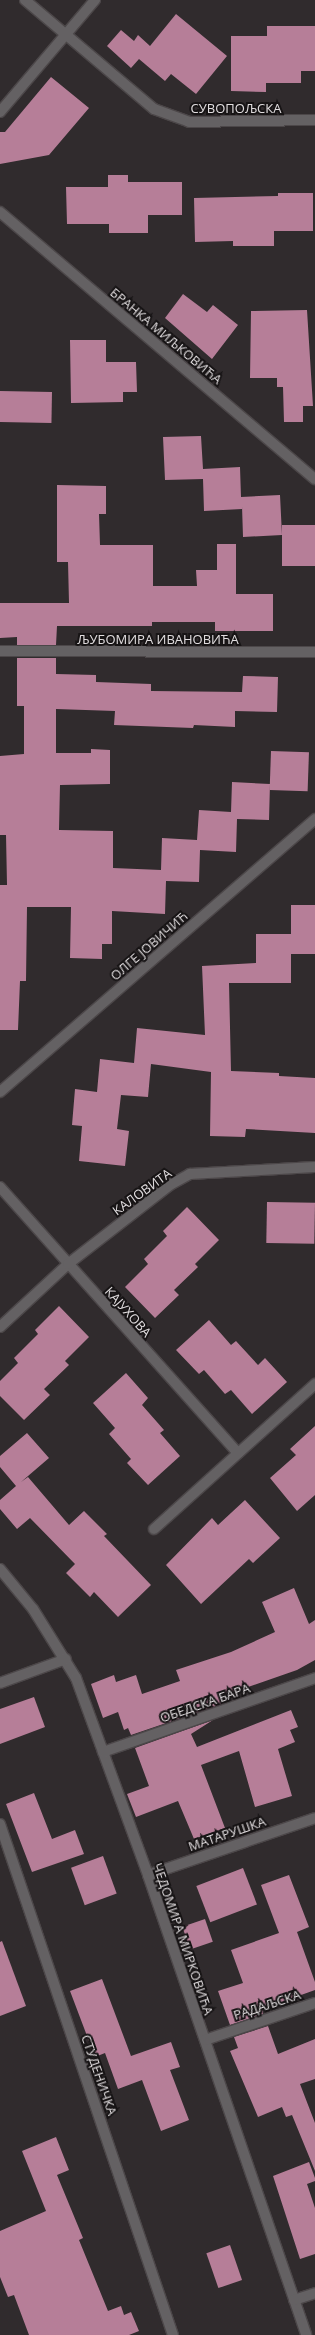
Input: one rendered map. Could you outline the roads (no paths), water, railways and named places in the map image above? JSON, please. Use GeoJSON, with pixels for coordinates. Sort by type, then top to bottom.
{"type":"FeatureCollection","features":[{"type":"Feature","properties":{"kind":"street","name":"СУВОПОЉСКА"},"geometry":{"type":"LineString","coordinates":[[25,0],[154,109],[189,122],[315,120]]}},
{"type":"Feature","properties":{"kind":"street"},"geometry":{"type":"LineString","coordinates":[[0,112],[95,0]]}},
{"type":"Feature","properties":{"kind":"street","name":"БРАНКА МИЉКОВИЋА"},"geometry":{"type":"LineString","coordinates":[[0,212],[315,479]]}},
{"type":"Feature","properties":{"kind":"street","name":"ЉУБОМИРА ИВАНОВИЋА"},"geometry":{"type":"LineString","coordinates":[[0,651],[315,652]]}},
{"type":"Feature","properties":{"kind":"street","name":"ОЛГЕ ЈОВИЧИЋ"},"geometry":{"type":"LineString","coordinates":[[0,1092],[315,819]]}},
{"type":"Feature","properties":{"kind":"street","name":"КАЛОВИТА"},"geometry":{"type":"LineString","coordinates":[[0,1327],[68,1264],[170,1185],[190,1174],[315,1167]]}},
{"type":"Feature","properties":{"kind":"street","name":"КАЈУХОВА"},"geometry":{"type":"LineString","coordinates":[[0,1187],[238,1453]]}},
{"type":"Feature","properties":{"kind":"street"},"geometry":{"type":"LineString","coordinates":[[154,1529],[315,1384]]}},
{"type":"Feature","properties":{"kind":"street","name":"ЧЕДОМИРА МИРКОВИЋА"},"geometry":{"type":"LineString","coordinates":[[0,1569],[33,1609],[66,1659],[76,1678],[148,1875],[306,2335]]}},
{"type":"Feature","properties":{"kind":"street"},"geometry":{"type":"LineString","coordinates":[[0,1683],[66,1659]]}},
{"type":"Feature","properties":{"kind":"street","name":"ОБЕДСКА БАРА"},"geometry":{"type":"LineString","coordinates":[[103,1752],[315,1678]]}},
{"type":"Feature","properties":{"kind":"street","name":"МАТАРУШКА"},"geometry":{"type":"LineString","coordinates":[[148,1875],[315,1818]]}},
{"type":"Feature","properties":{"kind":"street","name":"СТУДЕНИЧКА"},"geometry":{"type":"LineString","coordinates":[[0,1824],[173,2335]]}},
{"type":"Feature","properties":{"kind":"street","name":"РАДАЉСКА"},"geometry":{"type":"LineString","coordinates":[[205,2040],[315,2003]]}},
{"type":"Feature","properties":{"kind":"street"},"geometry":{"type":"LineString","coordinates":[[294,2300],[315,2293]]}}]}
